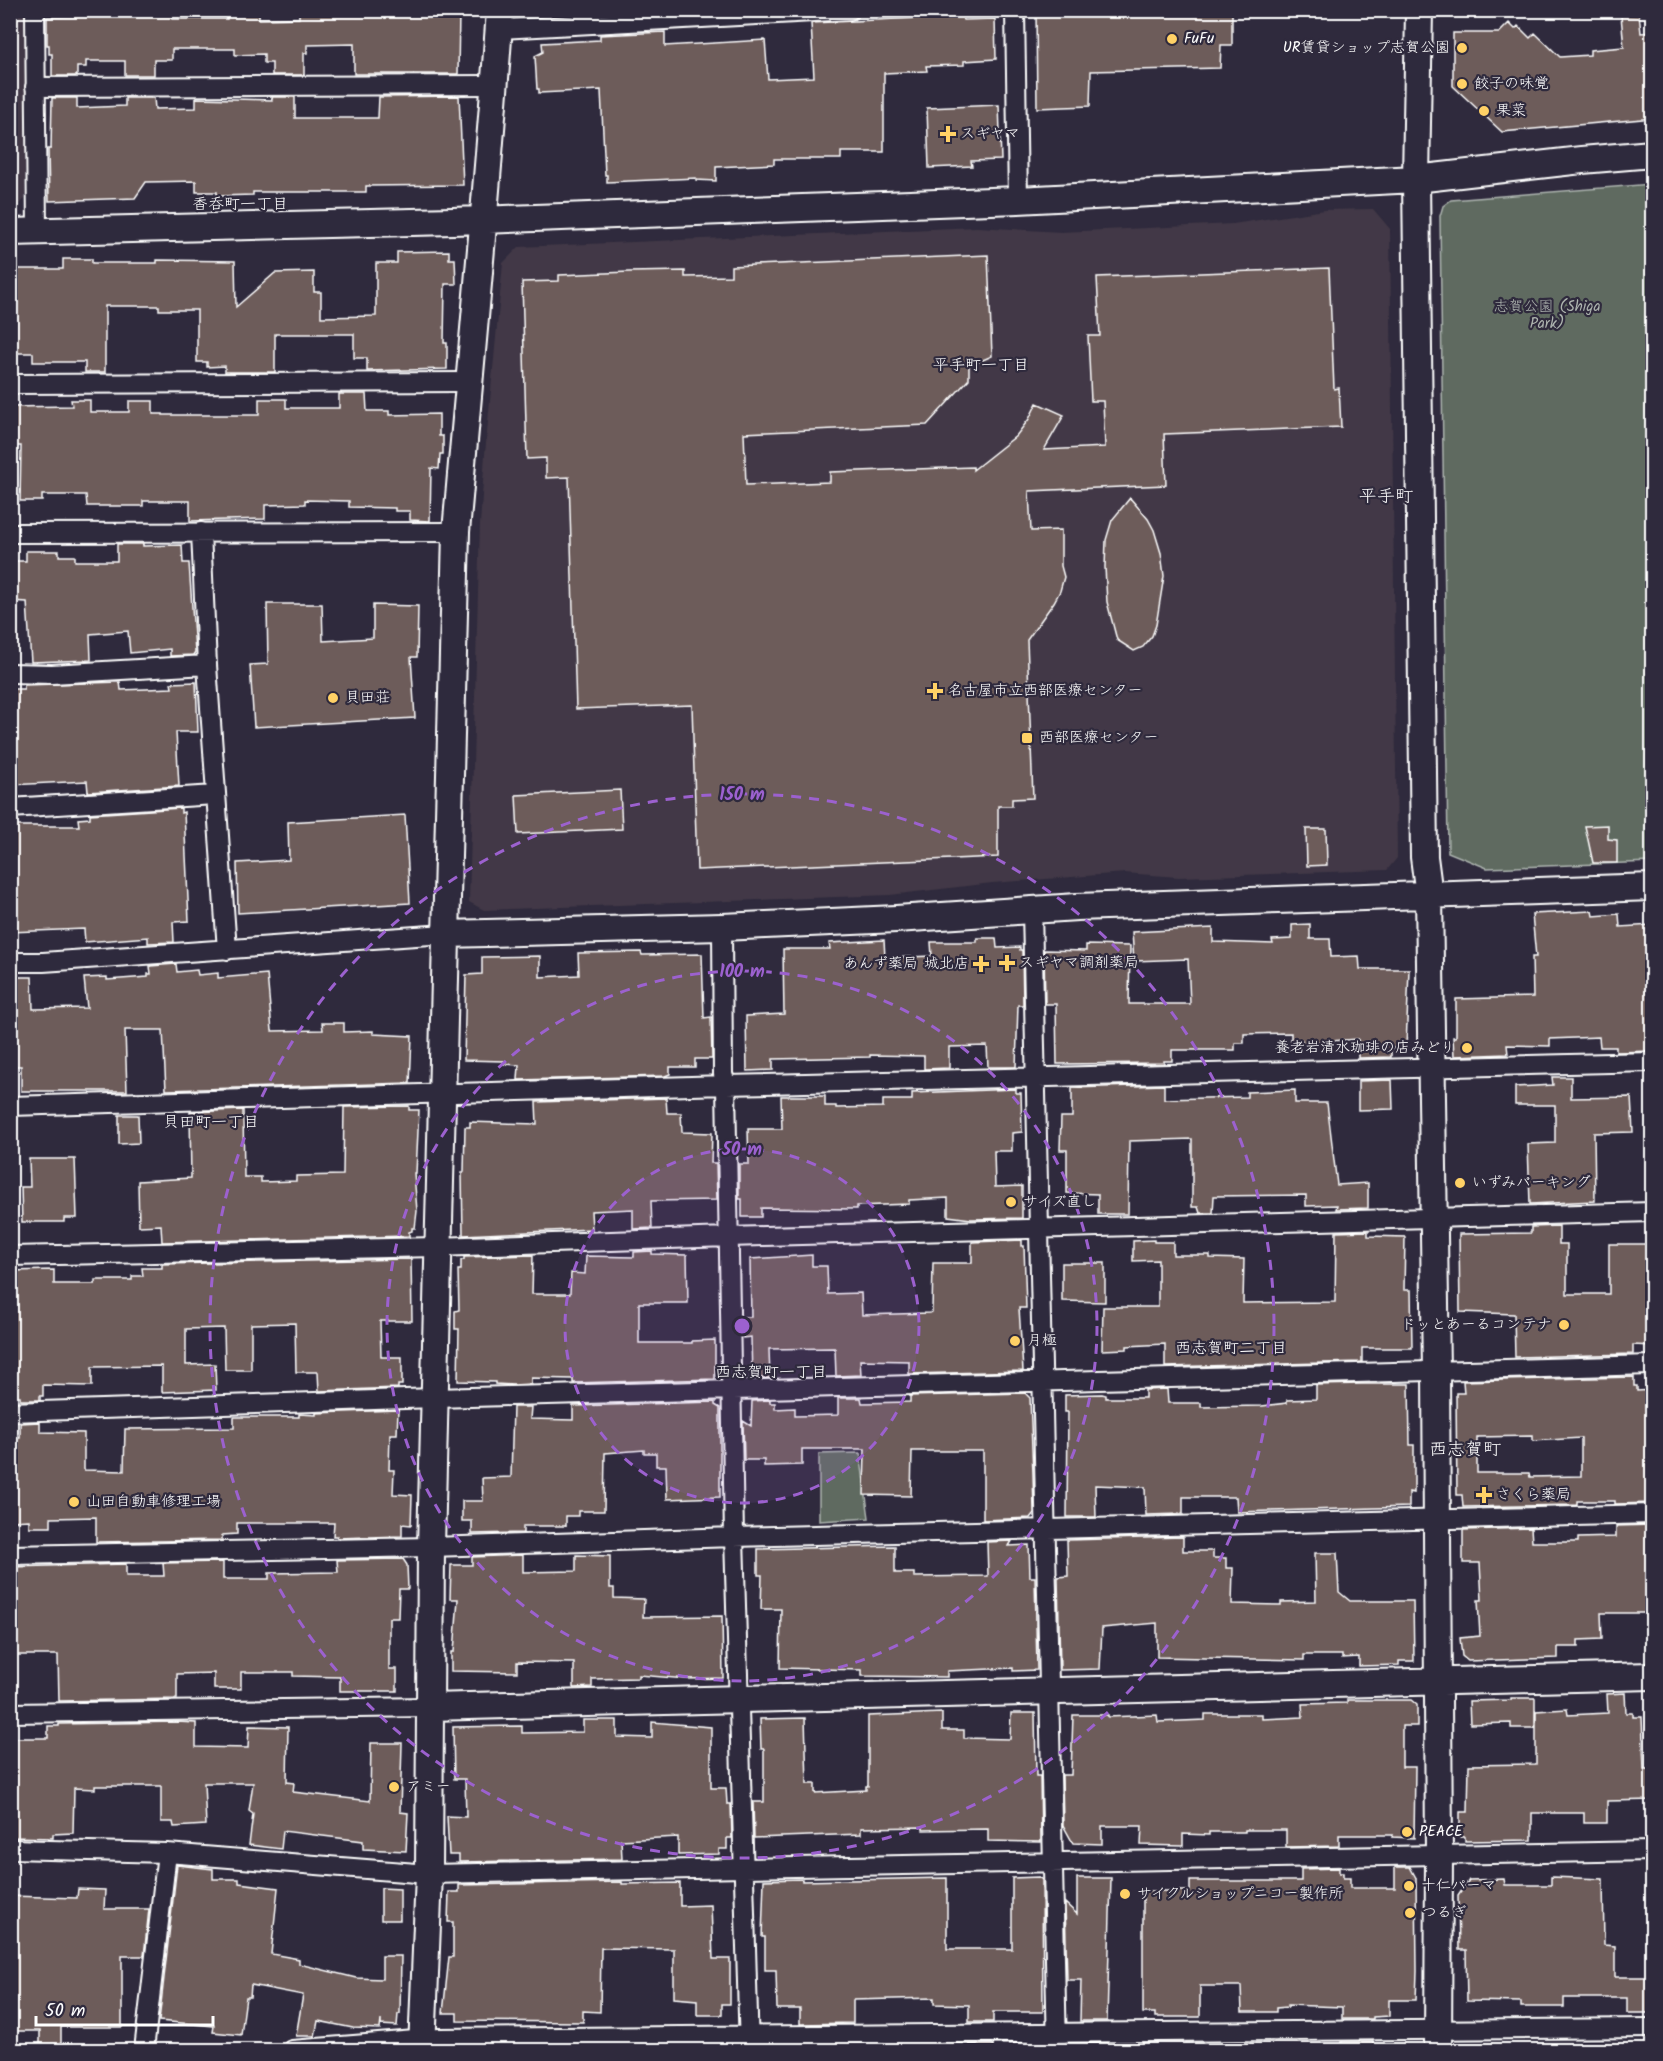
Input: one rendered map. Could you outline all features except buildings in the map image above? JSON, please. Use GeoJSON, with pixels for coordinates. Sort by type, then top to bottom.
{"type":"FeatureCollection","features":[{"type":"Feature","properties":{"kind":"street"},"geometry":{"type":"LineString","coordinates":[[35,10],[37,232]]}},
{"type":"Feature","properties":{"kind":"street"},"geometry":{"type":"LineString","coordinates":[[422,2045],[429,1874],[431,1547],[437,1247],[456,532],[499,20],[850,10]]}},
{"type":"Feature","properties":{"kind":"street"},"geometry":{"type":"LineString","coordinates":[[1015,10],[1018,200]]}},
{"type":"Feature","properties":{"kind":"street"},"geometry":{"type":"LineString","coordinates":[[1419,10],[1416,179],[1424,857],[1429,896],[1436,1371],[1438,2040]]}},
{"type":"Feature","properties":{"kind":"street"},"geometry":{"type":"LineString","coordinates":[[35,87],[493,85]]}},
{"type":"Feature","properties":{"kind":"street"},"geometry":{"type":"LineString","coordinates":[[10,232],[484,220],[1018,200],[1416,179],[1653,154]]}},
{"type":"Feature","properties":{"kind":"street"},"geometry":{"type":"LineString","coordinates":[[10,384],[468,382]]}},
{"type":"Feature","properties":{"kind":"street"},"geometry":{"type":"LineString","coordinates":[[201,532],[207,665],[227,950]]}},
{"type":"Feature","properties":{"kind":"street"},"geometry":{"type":"LineString","coordinates":[[10,533],[456,532]]}},
{"type":"Feature","properties":{"kind":"street"},"geometry":{"type":"LineString","coordinates":[[10,673],[52,674],[207,665]]}},
{"type":"Feature","properties":{"kind":"street"},"geometry":{"type":"LineString","coordinates":[[10,808],[216,795]]}},
{"type":"Feature","properties":{"kind":"street"},"geometry":{"type":"LineString","coordinates":[[10,962],[43,962],[445,934],[722,927],[1089,906],[1429,896],[1653,886]]}},
{"type":"Feature","properties":{"kind":"street"},"geometry":{"type":"LineString","coordinates":[[1032,910],[1057,2042]]}},
{"type":"Feature","properties":{"kind":"street"},"geometry":{"type":"LineString","coordinates":[[722,927],[723,1074],[726,1086],[734,1537],[748,2043]]}},
{"type":"Feature","properties":{"kind":"street"},"geometry":{"type":"LineString","coordinates":[[10,1107],[1653,1062]]}},
{"type":"Feature","properties":{"kind":"street"},"geometry":{"type":"LineString","coordinates":[[10,1256],[437,1247],[1653,1212]]}},
{"type":"Feature","properties":{"kind":"street"},"geometry":{"type":"LineString","coordinates":[[10,1412],[435,1398],[1653,1365]]}},
{"type":"Feature","properties":{"kind":"street"},"geometry":{"type":"LineString","coordinates":[[10,1555],[431,1547],[734,1537],[1653,1514]]}},
{"type":"Feature","properties":{"kind":"street"},"geometry":{"type":"LineString","coordinates":[[10,1713],[430,1707],[1653,1676]]}},
{"type":"Feature","properties":{"kind":"street"},"geometry":{"type":"LineString","coordinates":[[10,1849],[167,1853],[429,1874],[1653,1851]]}},
{"type":"Feature","properties":{"kind":"street"},"geometry":{"type":"LineString","coordinates":[[144,2050],[167,1853]]}},
{"type":"Feature","properties":{"kind":"street"},"geometry":{"type":"LineString","coordinates":[[292,2050],[422,2045],[1438,2040],[1653,2028]]}},
{"type":"Feature","properties":{"kind":"shaded area"},"geometry":{"type":"Polygon","coordinates":[[[10,11],[26,11],[25,199],[15,207],[10,207],[10,11]]]}},
{"type":"Feature","properties":{"kind":"shaded area","name":"名古屋市立西部医療センター"},"geometry":{"type":"Polygon","coordinates":[[[1373,209],[1390,229],[1397,858],[1387,870],[1179,877],[1125,873],[992,883],[890,895],[484,910],[469,902],[480,524],[485,454],[503,263],[519,247],[977,227],[1061,232],[1233,224],[1325,210],[1373,209]]]}},
{"type":"Feature","properties":{"kind":"green space","name":"志賀公園 (Shiga Park)"},"geometry":{"type":"Polygon","coordinates":[[[1652,184],[1652,862],[1487,868],[1448,852],[1440,216],[1443,206],[1451,200],[1652,184]]]}},
{"type":"Feature","properties":{"kind":"green space"},"geometry":{"type":"Polygon","coordinates":[[[860,1453],[869,1518],[819,1521],[819,1454],[860,1453]]]}},
{"type":"Feature","properties":{"kind":"place","name":"FuFu"},"geometry":{"type":"Point","coordinates":[1172,39]}},
{"type":"Feature","properties":{"kind":"place","name":"UR賃貸ショップ志賀公園"},"geometry":{"type":"Point","coordinates":[1462,48]}},
{"type":"Feature","properties":{"kind":"place","name":"餃子の味覚"},"geometry":{"type":"Point","coordinates":[1462,84]}},
{"type":"Feature","properties":{"kind":"place","name":"果菜"},"geometry":{"type":"Point","coordinates":[1484,111]}},
{"type":"Feature","properties":{"kind":"place","name":"スギヤマ"},"geometry":{"type":"Point","coordinates":[948,134]}},
{"type":"Feature","properties":{"kind":"place","name":"名古屋市立西部医療センター"},"geometry":{"type":"Point","coordinates":[935,691]}},
{"type":"Feature","properties":{"kind":"place","name":"貝田荘"},"geometry":{"type":"Point","coordinates":[333,698]}},
{"type":"Feature","properties":{"kind":"place","name":"西部医療センター"},"geometry":{"type":"Point","coordinates":[1027,738]}},
{"type":"Feature","properties":{"kind":"place","name":"スギヤマ調剤薬局"},"geometry":{"type":"Point","coordinates":[1007,963]}},
{"type":"Feature","properties":{"kind":"place","name":"あんず薬局 城北店"},"geometry":{"type":"Point","coordinates":[981,964]}},
{"type":"Feature","properties":{"kind":"place","name":"養老岩清水珈琲の店みどり"},"geometry":{"type":"Point","coordinates":[1467,1048]}},
{"type":"Feature","properties":{"kind":"place","name":"いずみパーキング"},"geometry":{"type":"Point","coordinates":[1460,1183]}},
{"type":"Feature","properties":{"kind":"place","name":"サイズ直し"},"geometry":{"type":"Point","coordinates":[1011,1202]}},
{"type":"Feature","properties":{"kind":"place","name":"ドッとあーるコンテナ"},"geometry":{"type":"Point","coordinates":[1564,1325]}},
{"type":"Feature","properties":{"kind":"place","name":"月極"},"geometry":{"type":"Point","coordinates":[1015,1341]}},
{"type":"Feature","properties":{"kind":"place","name":"さくら薬局"},"geometry":{"type":"Point","coordinates":[1484,1495]}},
{"type":"Feature","properties":{"kind":"place","name":"山田自動車修理工場"},"geometry":{"type":"Point","coordinates":[74,1502]}},
{"type":"Feature","properties":{"kind":"place","name":"アミー"},"geometry":{"type":"Point","coordinates":[394,1787]}},
{"type":"Feature","properties":{"kind":"place","name":"PEACE"},"geometry":{"type":"Point","coordinates":[1407,1832]}},
{"type":"Feature","properties":{"kind":"place","name":"十仁パーマ"},"geometry":{"type":"Point","coordinates":[1409,1886]}},
{"type":"Feature","properties":{"kind":"place","name":"サイクルショップニコー製作所"},"geometry":{"type":"Point","coordinates":[1125,1894]}},
{"type":"Feature","properties":{"kind":"place","name":"つるぎ"},"geometry":{"type":"Point","coordinates":[1410,1913]}},
{"type":"Feature","properties":{"kind":"district","name":"香呑町一丁目"},"geometry":{"type":"Point","coordinates":[240,204]}},
{"type":"Feature","properties":{"kind":"district","name":"平手町一丁目"},"geometry":{"type":"Point","coordinates":[981,365]}},
{"type":"Feature","properties":{"kind":"district","name":"平手町"},"geometry":{"type":"Point","coordinates":[1386,497]}},
{"type":"Feature","properties":{"kind":"district","name":"貝田町一丁目"},"geometry":{"type":"Point","coordinates":[211,1122]}},
{"type":"Feature","properties":{"kind":"district","name":"西志賀町二丁目"},"geometry":{"type":"Point","coordinates":[1231,1348]}},
{"type":"Feature","properties":{"kind":"district","name":"西志賀町一丁目"},"geometry":{"type":"Point","coordinates":[771,1372]}},
{"type":"Feature","properties":{"kind":"district","name":"西志賀町"},"geometry":{"type":"Point","coordinates":[1465,1450]}}]}
